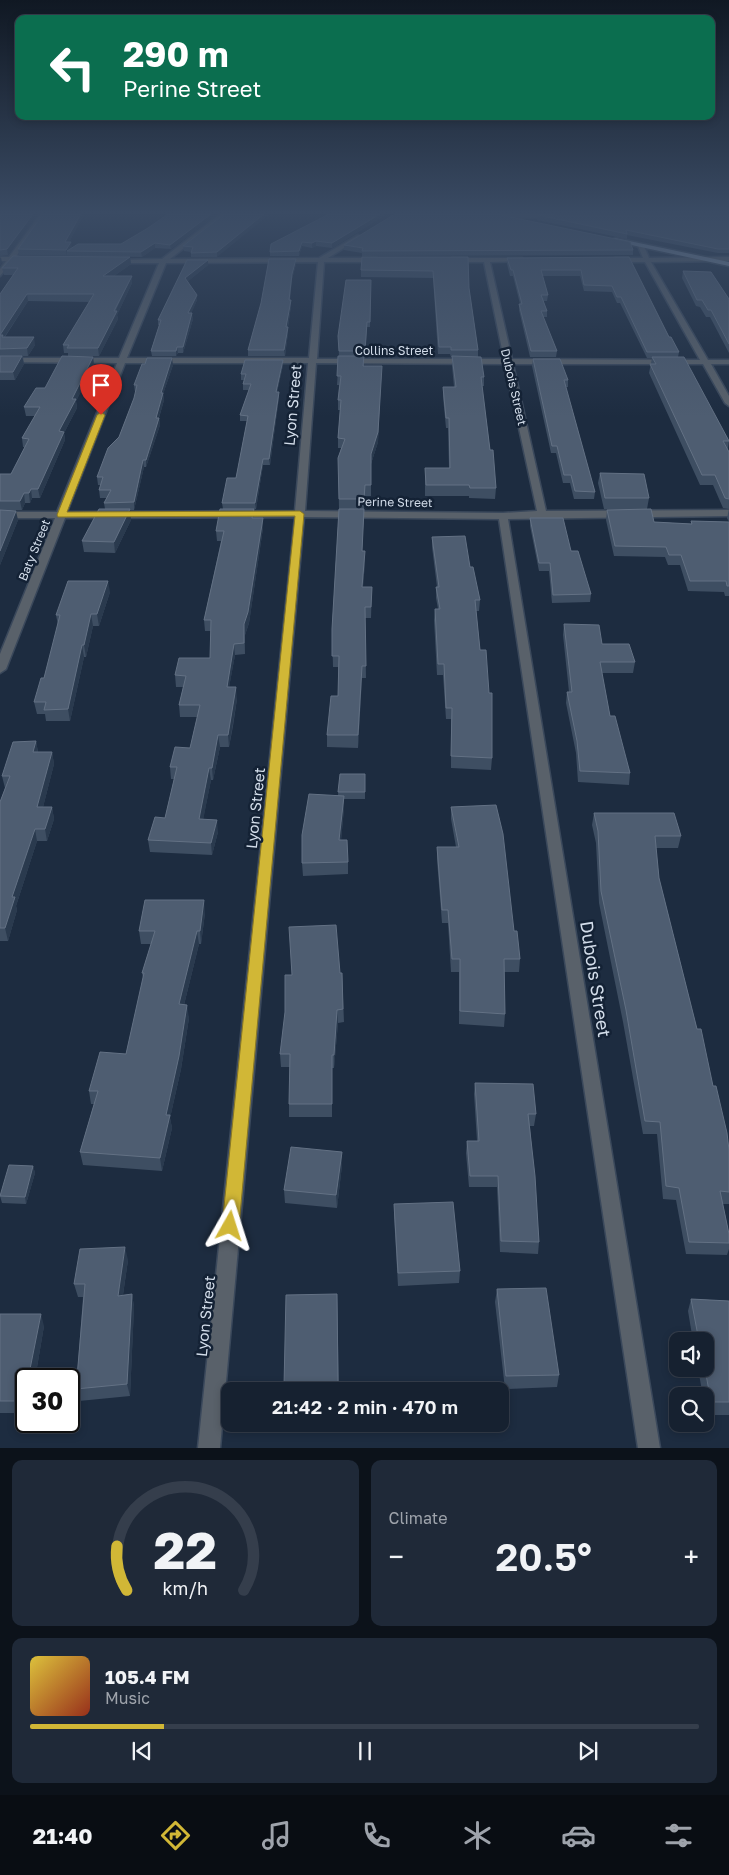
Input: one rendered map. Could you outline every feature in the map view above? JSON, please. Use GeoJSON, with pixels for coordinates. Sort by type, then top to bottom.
{"type":"FeatureCollection","features":[{"type":"Feature","properties":{"kind":"street","name":"Baty Street"},"geometry":{"type":"LineString","coordinates":[[0,669],[154,282]]}},
{"type":"Feature","properties":{"kind":"street","name":"Lyon Street"},"geometry":{"type":"LineString","coordinates":[[209,1448],[300,514],[319,282]]}},
{"type":"Feature","properties":{"kind":"street","name":"Dubois Street"},"geometry":{"type":"LineString","coordinates":[[491,282],[542,514]]}},
{"type":"Feature","properties":{"kind":"street"},"geometry":{"type":"LineString","coordinates":[[659,282],[729,403]]}},
{"type":"Feature","properties":{"kind":"street","name":"Collins Street"},"geometry":{"type":"LineString","coordinates":[[0,360],[729,362]]}},
{"type":"Feature","properties":{"kind":"street","name":"Perine Street"},"geometry":{"type":"LineString","coordinates":[[0,515],[300,514],[502,516],[729,513]]}},
{"type":"Feature","properties":{"kind":"street","name":"Dubois Street"},"geometry":{"type":"LineString","coordinates":[[502,516],[649,1448]]}},
{"type":"Feature","properties":{"kind":"building"},"geometry":{"type":"Polygon","coordinates":[[[9,282],[129,282],[114,311],[117,311],[98,348],[67,348],[69,345],[63,345],[94,294],[27,294],[0,335],[0,294],[9,282]]]}},
{"type":"Feature","properties":{"kind":"building"},"geometry":{"type":"Polygon","coordinates":[[[177,282],[188,282],[197,295],[188,313],[192,313],[183,347],[177,347],[176,351],[151,351],[161,320],[158,320],[177,282]]]}},
{"type":"Feature","properties":{"kind":"building"},"geometry":{"type":"Polygon","coordinates":[[[265,282],[291,282],[289,300],[291,300],[284,350],[248,350],[265,282]]]}},
{"type":"Feature","properties":{"kind":"building"},"geometry":{"type":"Polygon","coordinates":[[[346,282],[371,282],[370,322],[367,322],[365,351],[339,351],[338,336],[346,282]]]}},
{"type":"Feature","properties":{"kind":"building"},"geometry":{"type":"Polygon","coordinates":[[[434,282],[469,282],[478,350],[451,350],[451,347],[439,347],[434,282]]]}},
{"type":"Feature","properties":{"kind":"building"},"geometry":{"type":"Polygon","coordinates":[[[516,282],[544,282],[548,295],[541,295],[547,311],[541,311],[557,351],[531,351],[519,304],[522,304],[516,282]]]}},
{"type":"Feature","properties":{"kind":"building"},"geometry":{"type":"Polygon","coordinates":[[[583,282],[641,282],[669,337],[671,337],[679,352],[647,352],[621,297],[617,297],[612,286],[584,285],[583,282]]]}},
{"type":"Feature","properties":{"kind":"building"},"geometry":{"type":"Polygon","coordinates":[[[688,282],[717,282],[729,299],[729,344],[711,310],[708,310],[702,300],[697,300],[688,282]]]}},
{"type":"Feature","properties":{"kind":"building"},"geometry":{"type":"Polygon","coordinates":[[[0,335],[3,335],[2,337],[34,337],[27,348],[0,349],[0,335]]]}},
{"type":"Feature","properties":{"kind":"building"},"geometry":{"type":"Polygon","coordinates":[[[0,356],[22,356],[13,372],[0,372],[0,356]]]}},
{"type":"Feature","properties":{"kind":"building"},"geometry":{"type":"Polygon","coordinates":[[[62,356],[93,357],[72,399],[76,399],[59,431],[64,432],[38,489],[31,489],[29,493],[24,493],[20,501],[0,501],[0,474],[11,474],[29,439],[22,438],[40,407],[24,407],[36,388],[45,388],[62,356]]]}},
{"type":"Feature","properties":{"kind":"building"},"geometry":{"type":"Polygon","coordinates":[[[338,356],[364,356],[363,366],[382,366],[378,432],[371,454],[371,485],[365,485],[364,499],[339,499],[338,458],[345,439],[338,438],[341,400],[338,400],[341,376],[337,376],[338,356]]]}},
{"type":"Feature","properties":{"kind":"building"},"geometry":{"type":"Polygon","coordinates":[[[452,356],[481,357],[484,377],[481,377],[490,450],[493,450],[496,488],[470,488],[469,485],[426,485],[425,468],[450,468],[449,418],[446,418],[443,387],[456,387],[452,356]]]}},
{"type":"Feature","properties":{"kind":"building"},"geometry":{"type":"Polygon","coordinates":[[[652,357],[684,357],[729,441],[723,441],[729,452],[729,499],[725,498],[715,475],[702,475],[650,364],[656,364],[652,357]]]}},
{"type":"Feature","properties":{"kind":"building"},"geometry":{"type":"Polygon","coordinates":[[[147,358],[172,358],[161,393],[163,393],[156,418],[159,418],[146,460],[143,460],[134,502],[104,503],[111,490],[99,490],[103,477],[97,477],[108,448],[119,437],[134,398],[137,385],[134,385],[142,364],[145,364],[147,358]]]}},
{"type":"Feature","properties":{"kind":"building"},"geometry":{"type":"Polygon","coordinates":[[[533,359],[560,359],[568,380],[564,380],[595,492],[575,491],[571,475],[564,475],[557,446],[552,446],[533,359]]]}},
{"type":"Feature","properties":{"kind":"building"},"geometry":{"type":"Polygon","coordinates":[[[245,360],[283,360],[276,392],[279,392],[269,459],[263,459],[255,503],[222,503],[227,478],[236,478],[248,416],[240,415],[251,384],[243,384],[246,374],[241,374],[245,360]]]}},
{"type":"Feature","properties":{"kind":"building"},"geometry":{"type":"Polygon","coordinates":[[[600,473],[644,474],[649,498],[605,498],[600,473]]]}},
{"type":"Feature","properties":{"kind":"building"},"geometry":{"type":"Polygon","coordinates":[[[99,509],[130,509],[114,542],[82,541],[99,509]]]}},
{"type":"Feature","properties":{"kind":"building"},"geometry":{"type":"Polygon","coordinates":[[[220,509],[254,509],[252,518],[263,518],[248,612],[244,624],[244,643],[234,644],[227,687],[236,687],[228,735],[218,735],[199,819],[217,820],[211,843],[148,840],[155,817],[165,818],[177,767],[170,767],[175,747],[190,748],[200,705],[179,705],[186,676],[175,675],[179,658],[210,658],[211,620],[204,620],[224,531],[216,531],[220,509]]]}},
{"type":"Feature","properties":{"kind":"building"},"geometry":{"type":"Polygon","coordinates":[[[339,509],[364,509],[362,551],[365,551],[362,587],[372,587],[371,607],[365,607],[366,666],[362,666],[358,735],[327,735],[331,696],[338,696],[339,656],[332,656],[332,629],[339,509]]]}},
{"type":"Feature","properties":{"kind":"building"},"geometry":{"type":"Polygon","coordinates":[[[651,509],[654,522],[692,524],[691,521],[729,522],[729,586],[727,586],[726,581],[690,581],[681,555],[669,555],[666,547],[615,546],[607,510],[651,509]]]}},
{"type":"Feature","properties":{"kind":"building"},"geometry":{"type":"Polygon","coordinates":[[[0,510],[16,511],[0,551],[0,510]]]}},
{"type":"Feature","properties":{"kind":"building"},"geometry":{"type":"Polygon","coordinates":[[[530,518],[563,518],[571,551],[578,551],[591,594],[553,595],[550,563],[539,563],[530,518]]]}},
{"type":"Feature","properties":{"kind":"building"},"geometry":{"type":"Polygon","coordinates":[[[465,536],[470,567],[473,567],[480,600],[475,600],[480,650],[486,650],[489,693],[492,693],[492,758],[451,756],[452,708],[446,708],[444,664],[438,664],[435,609],[440,609],[436,587],[439,587],[432,537],[465,536]]]}},
{"type":"Feature","properties":{"kind":"building"},"geometry":{"type":"Polygon","coordinates":[[[68,581],[108,581],[97,614],[91,614],[68,709],[44,710],[46,702],[34,702],[41,678],[44,678],[60,615],[56,615],[68,581]]]}},
{"type":"Feature","properties":{"kind":"building"},"geometry":{"type":"Polygon","coordinates":[[[564,624],[599,625],[602,644],[629,644],[635,662],[600,662],[610,716],[615,716],[630,773],[580,771],[577,741],[567,692],[572,692],[564,624]]]}},
{"type":"Feature","properties":{"kind":"building"},"geometry":{"type":"Polygon","coordinates":[[[36,741],[33,752],[52,752],[37,807],[52,807],[45,829],[35,829],[12,897],[15,897],[5,928],[0,928],[0,802],[10,776],[2,776],[13,742],[36,741]]]}},
{"type":"Feature","properties":{"kind":"building"},"geometry":{"type":"Polygon","coordinates":[[[340,774],[365,774],[365,792],[338,792],[340,774]]]}},
{"type":"Feature","properties":{"kind":"building"},"geometry":{"type":"Polygon","coordinates":[[[309,794],[344,796],[339,840],[347,840],[348,862],[302,863],[302,835],[309,794]]]}},
{"type":"Feature","properties":{"kind":"building"},"geometry":{"type":"Polygon","coordinates":[[[496,805],[503,834],[514,931],[517,931],[520,959],[504,959],[505,1014],[460,1011],[460,959],[452,959],[448,910],[442,910],[437,847],[459,847],[451,807],[496,805]]]}},
{"type":"Feature","properties":{"kind":"building"},"geometry":{"type":"Polygon","coordinates":[[[594,813],[674,813],[681,836],[655,836],[659,878],[697,1029],[701,1029],[713,1086],[716,1086],[727,1133],[729,1192],[720,1191],[729,1234],[729,1243],[689,1242],[679,1188],[666,1186],[660,1122],[645,1121],[626,1010],[601,891],[598,831],[594,813]]]}},
{"type":"Feature","properties":{"kind":"building"},"geometry":{"type":"Polygon","coordinates":[[[145,900],[204,900],[200,931],[197,931],[179,1004],[187,1005],[179,1056],[166,1115],[170,1115],[160,1158],[80,1152],[98,1091],[89,1091],[100,1052],[126,1054],[144,973],[142,973],[155,931],[139,931],[145,900]]]}},
{"type":"Feature","properties":{"kind":"building"},"geometry":{"type":"Polygon","coordinates":[[[336,925],[340,973],[342,973],[343,1009],[337,1010],[334,1055],[332,1055],[332,1104],[289,1104],[290,1054],[280,1054],[285,1012],[285,975],[292,975],[289,927],[336,925]]]}},
{"type":"Feature","properties":{"kind":"building"},"geometry":{"type":"Polygon","coordinates":[[[475,1083],[533,1084],[536,1114],[528,1114],[535,1176],[539,1242],[501,1241],[498,1176],[470,1176],[467,1141],[479,1141],[475,1083]]]}},
{"type":"Feature","properties":{"kind":"building"},"geometry":{"type":"Polygon","coordinates":[[[291,1147],[342,1152],[336,1195],[284,1190],[291,1147]]]}},
{"type":"Feature","properties":{"kind":"building"},"geometry":{"type":"Polygon","coordinates":[[[9,1165],[33,1166],[25,1197],[0,1196],[9,1165]]]}},
{"type":"Feature","properties":{"kind":"building"},"geometry":{"type":"Polygon","coordinates":[[[453,1202],[460,1271],[398,1273],[394,1204],[453,1202]]]}},
{"type":"Feature","properties":{"kind":"building"},"geometry":{"type":"Polygon","coordinates":[[[125,1247],[118,1296],[132,1294],[127,1384],[80,1389],[80,1368],[78,1368],[85,1284],[74,1284],[80,1249],[125,1247]]]}},
{"type":"Feature","properties":{"kind":"building"},"geometry":{"type":"Polygon","coordinates":[[[546,1288],[559,1375],[506,1376],[497,1289],[546,1288]]]}},
{"type":"Feature","properties":{"kind":"building"},"geometry":{"type":"Polygon","coordinates":[[[337,1294],[338,1382],[284,1382],[286,1295],[337,1294]]]}},
{"type":"Feature","properties":{"kind":"building"},"geometry":{"type":"Polygon","coordinates":[[[691,1299],[729,1301],[729,1402],[714,1402],[714,1387],[708,1387],[706,1377],[714,1377],[714,1332],[697,1332],[691,1299]]]}},
{"type":"Feature","properties":{"kind":"building"},"geometry":{"type":"Polygon","coordinates":[[[0,1314],[41,1314],[30,1368],[15,1368],[15,1401],[0,1401],[0,1314]]]}},
{"type":"Feature","properties":{"kind":"route"},"geometry":{"type":"LineString","coordinates":[[101,415],[61,515],[300,514],[230,1226]]}}]}
